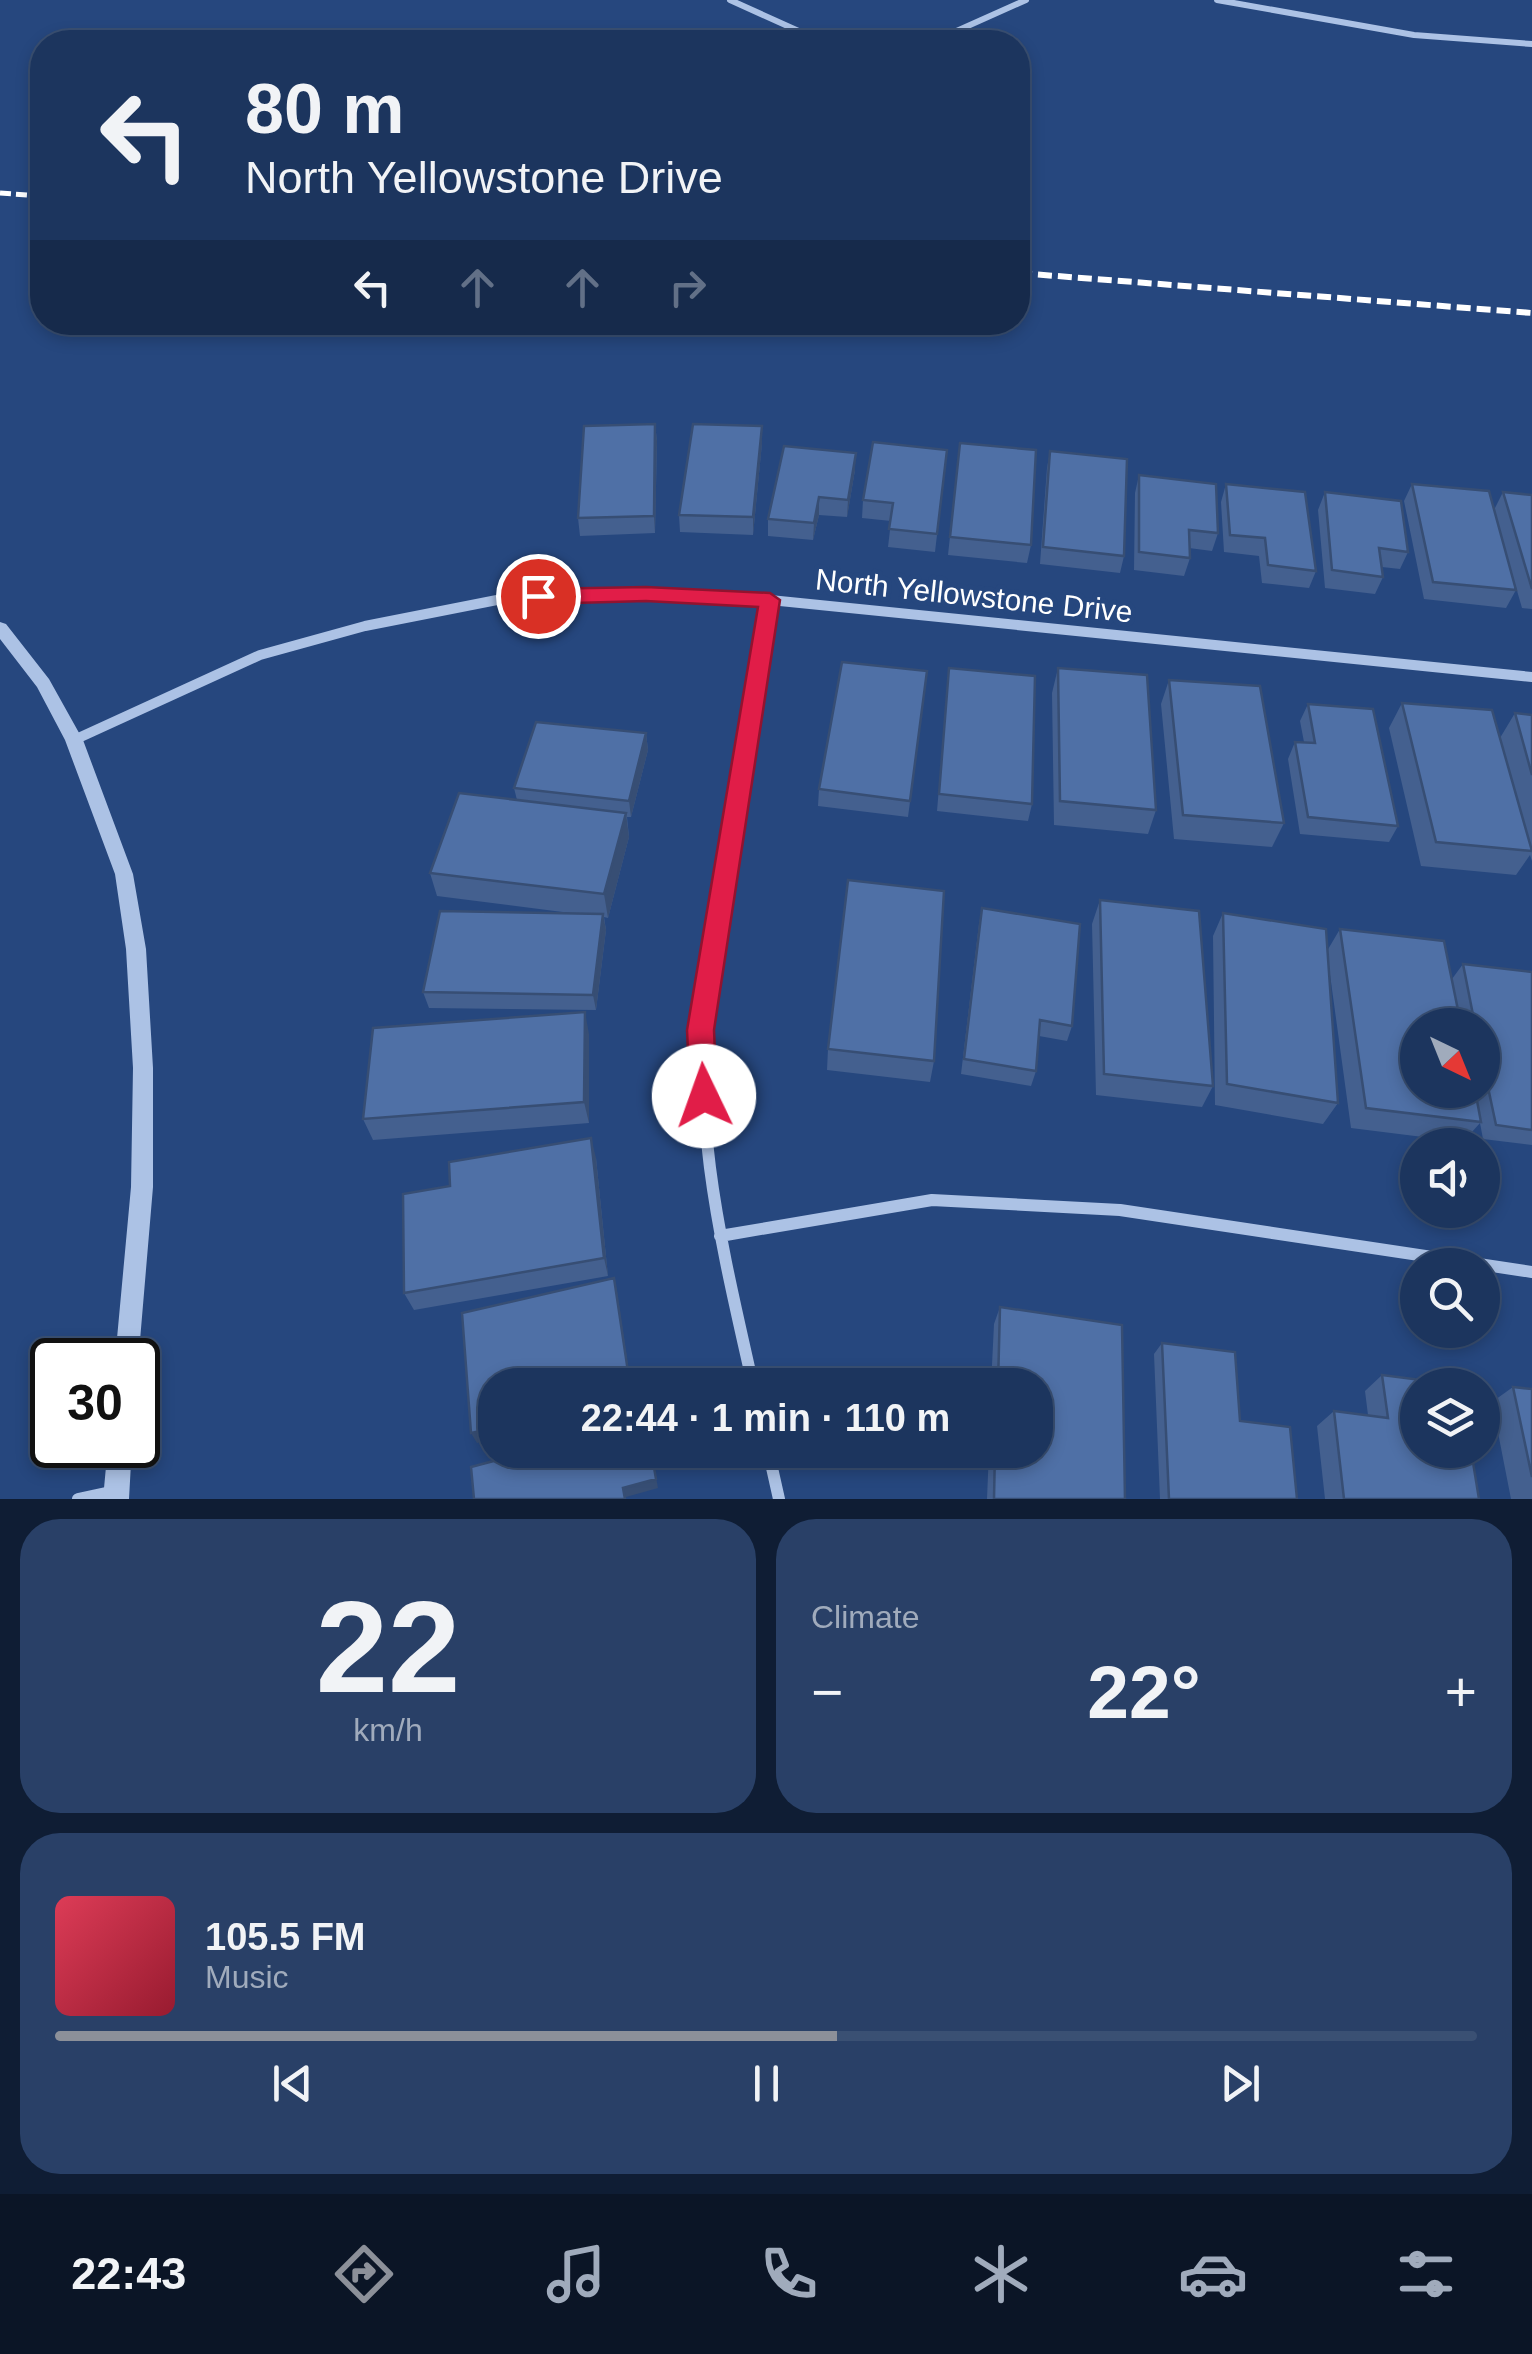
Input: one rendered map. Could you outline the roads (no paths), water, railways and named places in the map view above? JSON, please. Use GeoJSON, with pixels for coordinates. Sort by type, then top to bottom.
{"type":"FeatureCollection","features":[{"type":"Feature","properties":{"kind":"street"},"geometry":{"type":"LineString","coordinates":[[730,0],[796,30]]}},
{"type":"Feature","properties":{"kind":"street"},"geometry":{"type":"LineString","coordinates":[[959,30],[1026,0]]}},
{"type":"Feature","properties":{"kind":"street"},"geometry":{"type":"LineString","coordinates":[[1217,0],[1364,28],[1532,44]]}},
{"type":"Feature","properties":{"kind":"street","name":"North Yellowstone Drive"},"geometry":{"type":"LineString","coordinates":[[74,740],[260,655],[382,623],[502,600],[574,594],[770,600],[1532,677]]}},
{"type":"Feature","properties":{"kind":"street"},"geometry":{"type":"LineString","coordinates":[[749,1368],[720,1236],[705,1129],[700,1030],[770,600]]}},
{"type":"Feature","properties":{"kind":"street"},"geometry":{"type":"LineString","coordinates":[[0,628],[43,683],[74,740],[124,874],[136,950],[142,1068],[142,1187],[130,1338]]}},
{"type":"Feature","properties":{"kind":"street"},"geometry":{"type":"LineString","coordinates":[[720,1236],[932,1200],[1120,1210],[1532,1272]]}},
{"type":"Feature","properties":{"kind":"street"},"geometry":{"type":"LineString","coordinates":[[78,1499],[116,1495],[118,1468]]}},
{"type":"Feature","properties":{"kind":"street"},"geometry":{"type":"LineString","coordinates":[[772,1468],[778,1499]]}},
{"type":"Feature","properties":{"kind":"railway"},"geometry":{"type":"LineString","coordinates":[[0,193],[30,195]]}},
{"type":"Feature","properties":{"kind":"railway"},"geometry":{"type":"LineString","coordinates":[[1030,274],[1532,313]]}}]}
